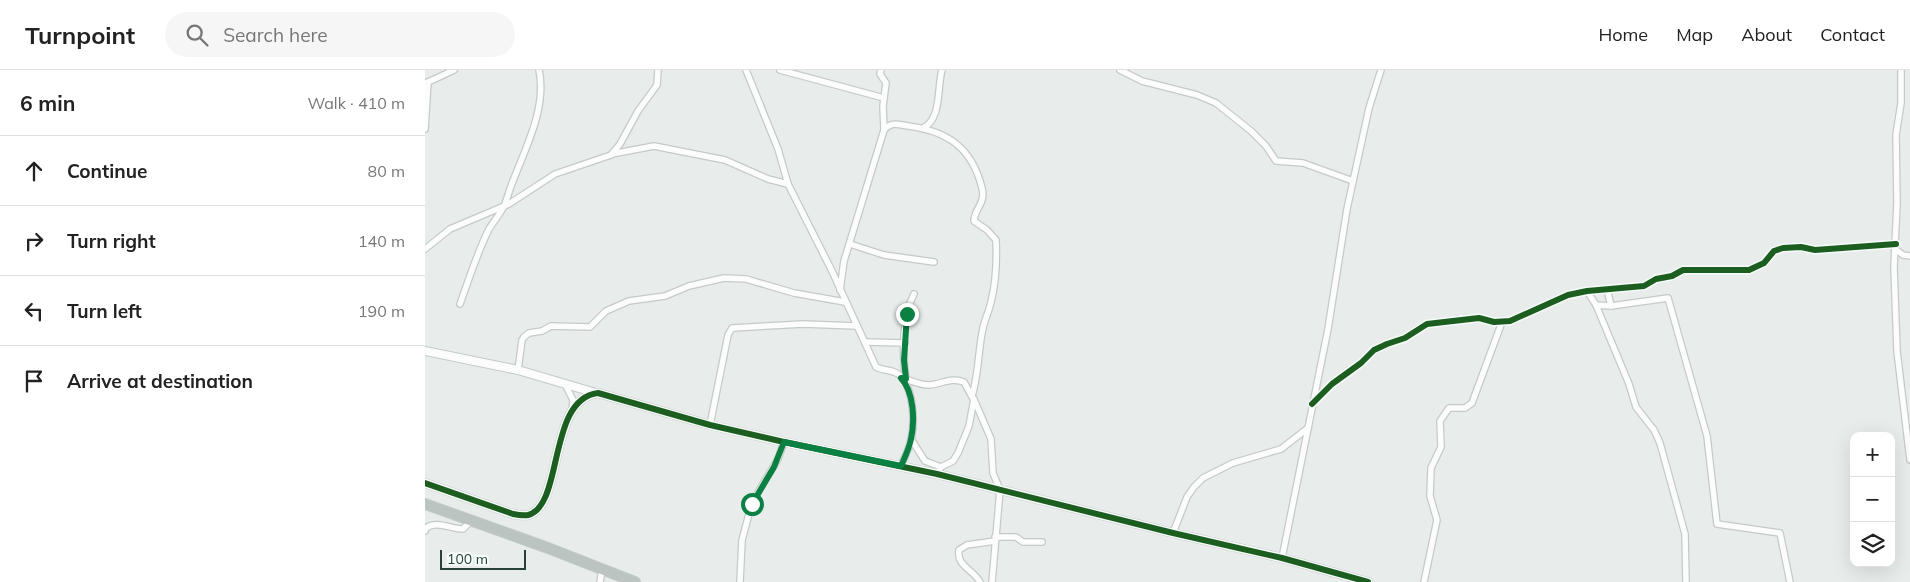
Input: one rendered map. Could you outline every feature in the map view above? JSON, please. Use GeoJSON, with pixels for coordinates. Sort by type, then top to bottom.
{"type":"FeatureCollection","features":[{"type":"Feature","properties":{"kind":"highway"},"geometry":{"type":"LineString","coordinates":[[425,504],[548,548],[635,582]]}},
{"type":"Feature","properties":{"kind":"street"},"geometry":{"type":"LineString","coordinates":[[425,129],[427,83],[454,70]]}},
{"type":"Feature","properties":{"kind":"street"},"geometry":{"type":"LineString","coordinates":[[459,304],[475,260],[490,228],[504,206],[541,102],[542,91],[539,70]]}},
{"type":"Feature","properties":{"kind":"street"},"geometry":{"type":"LineString","coordinates":[[612,154],[657,85],[658,70]]}},
{"type":"Feature","properties":{"kind":"street"},"geometry":{"type":"LineString","coordinates":[[746,70],[778,149],[788,184],[876,367],[891,370],[904,378],[928,385],[959,380],[964,382],[973,397],[991,439],[993,473],[1000,490],[993,582]]}},
{"type":"Feature","properties":{"kind":"street"},"geometry":{"type":"LineString","coordinates":[[780,70],[884,98]]}},
{"type":"Feature","properties":{"kind":"street"},"geometry":{"type":"LineString","coordinates":[[840,290],[842,269],[855,220],[883,130],[886,81],[880,74],[881,70]]}},
{"type":"Feature","properties":{"kind":"street"},"geometry":{"type":"LineString","coordinates":[[923,128],[930,123],[935,114],[942,70]]}},
{"type":"Feature","properties":{"kind":"street"},"geometry":{"type":"LineString","coordinates":[[1119,70],[1142,81],[1197,95],[1216,103],[1251,131],[1266,146],[1276,161],[1303,163],[1353,181]]}},
{"type":"Feature","properties":{"kind":"street"},"geometry":{"type":"LineString","coordinates":[[1282,558],[1327,329],[1353,181],[1369,108],[1381,70]]}},
{"type":"Feature","properties":{"kind":"street"},"geometry":{"type":"LineString","coordinates":[[1901,70],[1901,103],[1896,135],[1895,247],[1897,351],[1910,460]]}},
{"type":"Feature","properties":{"kind":"street"},"geometry":{"type":"LineString","coordinates":[[883,130],[891,124],[923,128],[941,134],[970,158],[975,167],[983,195],[982,203],[974,216],[974,221],[987,230],[996,240],[995,283],[978,354],[978,372],[969,426],[953,461],[939,470]]}},
{"type":"Feature","properties":{"kind":"street"},"geometry":{"type":"LineString","coordinates":[[425,250],[449,228],[514,201],[555,174],[612,154],[654,146],[725,160],[768,179],[788,184]]}},
{"type":"Feature","properties":{"kind":"street"},"geometry":{"type":"LineString","coordinates":[[850,244],[884,255],[934,262]]}},
{"type":"Feature","properties":{"kind":"street"},"geometry":{"type":"LineString","coordinates":[[1312,404],[1332,384],[1361,364],[1374,350],[1405,338],[1427,324],[1479,318],[1494,322],[1514,320],[1557,299],[1587,291],[1646,286],[1653,280],[1672,276],[1685,269],[1749,270],[1764,263],[1774,251],[1783,248],[1801,247],[1815,250],[1895,247],[1903,255],[1910,256]]}},
{"type":"Feature","properties":{"kind":"street"},"geometry":{"type":"LineString","coordinates":[[519,370],[522,340],[529,333],[555,326],[590,327],[606,311],[622,304],[665,296],[689,286],[724,278],[754,280],[794,293],[845,302]]}},
{"type":"Feature","properties":{"kind":"street"},"geometry":{"type":"LineString","coordinates":[[1607,289],[1611,306]]}},
{"type":"Feature","properties":{"kind":"street"},"geometry":{"type":"LineString","coordinates":[[1587,291],[1596,305],[1629,384],[1636,407],[1654,430],[1660,443],[1685,534],[1687,582]]}},
{"type":"Feature","properties":{"kind":"street"},"geometry":{"type":"LineString","coordinates":[[901,466],[911,439],[912,422],[909,392],[904,378],[907,310],[914,294]]}},
{"type":"Feature","properties":{"kind":"street"},"geometry":{"type":"LineString","coordinates":[[1596,305],[1611,306],[1668,298],[1707,436],[1717,524],[1781,532],[1790,582]]}},
{"type":"Feature","properties":{"kind":"street"},"geometry":{"type":"LineString","coordinates":[[1424,582],[1437,520],[1430,496],[1431,468],[1441,447],[1440,421],[1449,408],[1465,408],[1472,403],[1502,322]]}},
{"type":"Feature","properties":{"kind":"street"},"geometry":{"type":"LineString","coordinates":[[710,425],[728,335],[732,328],[803,324],[857,326]]}},
{"type":"Feature","properties":{"kind":"street"},"geometry":{"type":"LineString","coordinates":[[865,342],[905,344]]}},
{"type":"Feature","properties":{"kind":"street"},"geometry":{"type":"LineString","coordinates":[[425,351],[519,370],[710,425],[901,466],[939,470],[1000,490],[1173,534],[1282,558],[1368,582]]}},
{"type":"Feature","properties":{"kind":"street"},"geometry":{"type":"LineString","coordinates":[[565,384],[573,400],[572,412]]}},
{"type":"Feature","properties":{"kind":"street"},"geometry":{"type":"LineString","coordinates":[[425,483],[513,514],[533,513],[544,502],[557,454],[572,412],[585,396],[598,393]]}},
{"type":"Feature","properties":{"kind":"street"},"geometry":{"type":"LineString","coordinates":[[1173,534],[1187,497],[1193,487],[1203,478],[1233,463],[1281,449],[1308,428]]}},
{"type":"Feature","properties":{"kind":"street"},"geometry":{"type":"LineString","coordinates":[[911,439],[925,461],[939,470]]}},
{"type":"Feature","properties":{"kind":"street"},"geometry":{"type":"LineString","coordinates":[[740,582],[742,540],[749,514],[757,494],[774,467],[784,442]]}},
{"type":"Feature","properties":{"kind":"street"},"geometry":{"type":"LineString","coordinates":[[425,531],[429,525],[435,524],[463,529],[471,521]]}},
{"type":"Feature","properties":{"kind":"street"},"geometry":{"type":"LineString","coordinates":[[980,582],[976,575],[961,563],[958,554],[959,550],[967,545],[995,539],[1016,537],[1023,542],[1042,542]]}},
{"type":"Feature","properties":{"kind":"street"},"geometry":{"type":"LineString","coordinates":[[600,582],[602,570]]}},
{"type":"Feature","properties":{"kind":"cycle path"},"geometry":{"type":"LineString","coordinates":[[1312,404],[1332,384],[1361,363],[1374,350],[1405,338],[1427,324],[1479,318],[1494,322],[1510,321],[1568,295],[1587,291],[1644,286],[1656,279],[1672,276],[1683,270],[1749,270],[1764,263],[1774,251],[1783,248],[1801,247],[1815,250],[1896,244]]}},
{"type":"Feature","properties":{"kind":"cycle path"},"geometry":{"type":"LineString","coordinates":[[425,483],[513,514],[528,515],[539,507],[547,493],[563,432],[571,413],[582,400],[598,393],[710,425],[937,474],[1282,558],[1368,582]]}},
{"type":"Feature","properties":{"kind":"route"},"geometry":{"type":"LineString","coordinates":[[752,504],[774,467],[784,442],[901,466],[911,439],[912,422],[909,392],[901,378],[906,379],[904,360],[907,314]]}}]}
